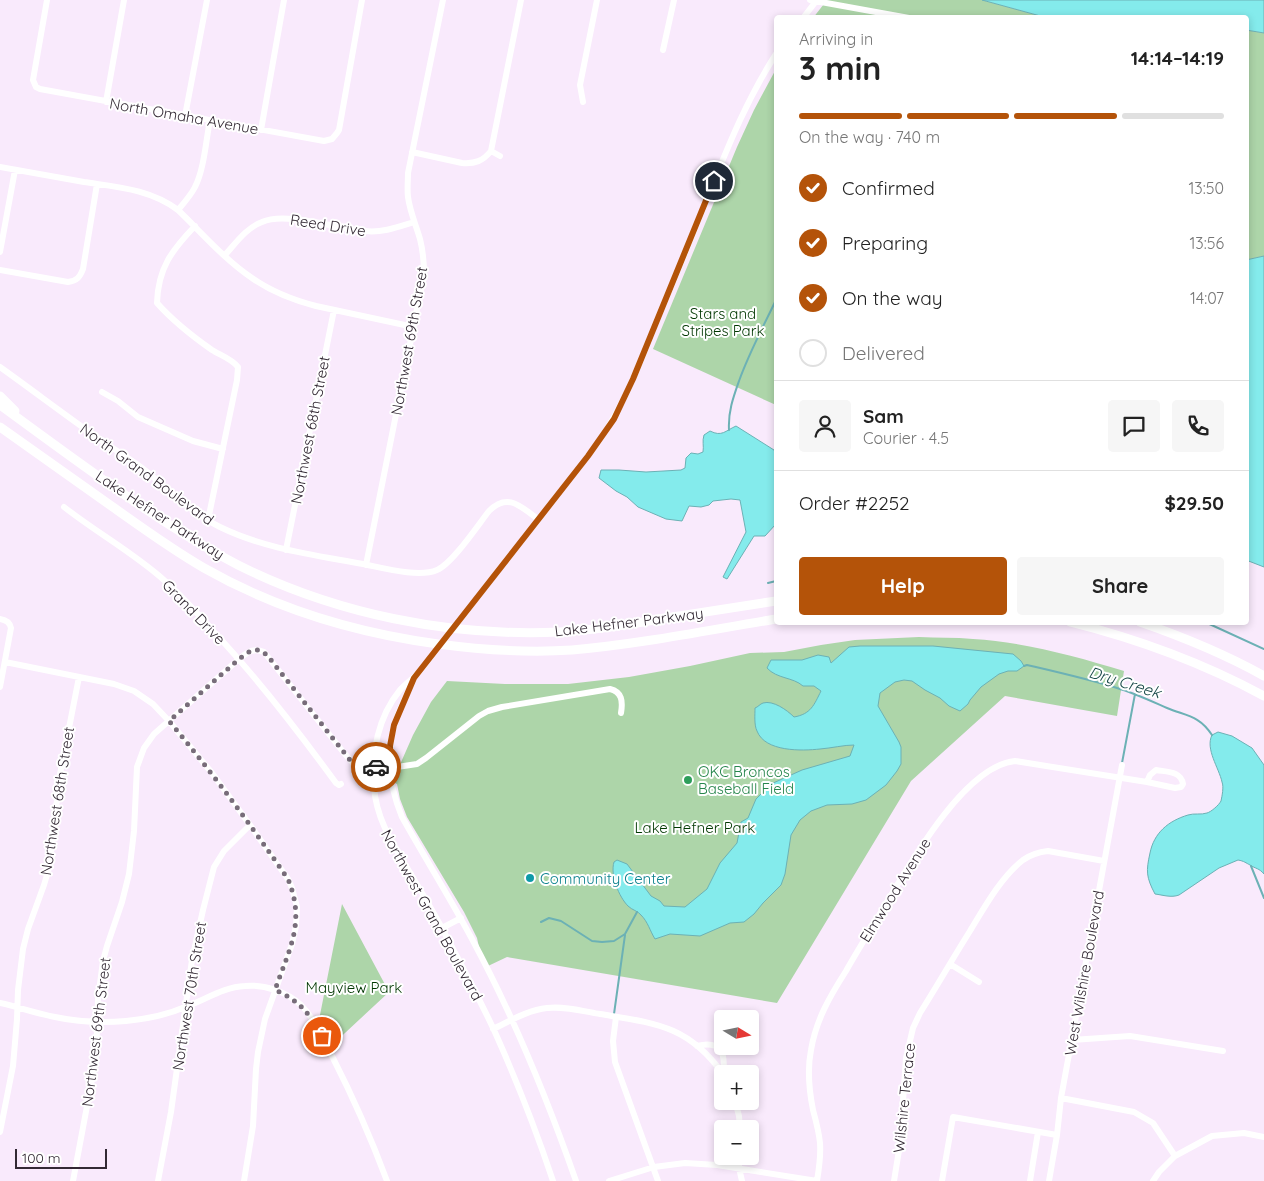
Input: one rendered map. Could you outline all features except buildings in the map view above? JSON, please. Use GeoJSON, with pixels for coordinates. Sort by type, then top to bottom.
{"type":"FeatureCollection","features":[{"type":"Feature","properties":{"kind":"highway"},"geometry":{"type":"LineString","coordinates":[[0,396],[33,430]]}},
{"type":"Feature","properties":{"kind":"highway","name":"Lake Hefner Parkway"},"geometry":{"type":"LineString","coordinates":[[0,405],[150,513],[189,538],[238,565],[299,591],[340,606],[386,618],[492,632],[561,632],[625,625],[774,601]]}},
{"type":"Feature","properties":{"kind":"highway","name":"Lake Hefner Parkway"},"geometry":{"type":"LineString","coordinates":[[0,427],[148,532],[204,568],[280,604],[334,623],[361,630],[412,641],[465,648],[528,651],[572,650],[624,644],[774,619]]}},
{"type":"Feature","properties":{"kind":"highway"},"geometry":{"type":"LineString","coordinates":[[1081,625],[1174,654],[1264,696]]}},
{"type":"Feature","properties":{"kind":"highway"},"geometry":{"type":"LineString","coordinates":[[1149,625],[1238,662],[1264,676]]}},
{"type":"Feature","properties":{"kind":"street","name":"North Omaha Avenue"},"geometry":{"type":"LineString","coordinates":[[47,0],[33,80],[36,87],[43,91],[324,141],[332,139],[339,130],[362,0]]}},
{"type":"Feature","properties":{"kind":"street"},"geometry":{"type":"LineString","coordinates":[[106,102],[124,0]]}},
{"type":"Feature","properties":{"kind":"street"},"geometry":{"type":"LineString","coordinates":[[185,116],[207,0]]}},
{"type":"Feature","properties":{"kind":"street"},"geometry":{"type":"LineString","coordinates":[[261,130],[284,0]]}},
{"type":"Feature","properties":{"kind":"street","name":"Northwest 69th Street"},"geometry":{"type":"LineString","coordinates":[[366,565],[424,274],[422,248],[408,197],[408,173],[443,0]]}},
{"type":"Feature","properties":{"kind":"street"},"geometry":{"type":"LineString","coordinates":[[412,152],[469,163],[478,162],[491,151],[521,0]]}},
{"type":"Feature","properties":{"kind":"street"},"geometry":{"type":"LineString","coordinates":[[584,102],[580,85],[597,0]]}},
{"type":"Feature","properties":{"kind":"street"},"geometry":{"type":"LineString","coordinates":[[664,50],[674,0]]}},
{"type":"Feature","properties":{"kind":"street"},"geometry":{"type":"LineString","coordinates":[[805,15],[815,0],[893,15]]}},
{"type":"Feature","properties":{"kind":"street","name":"Northwest Grand Boulevard"},"geometry":{"type":"LineString","coordinates":[[554,1181],[524,1100],[493,1029],[442,928],[383,826],[375,798],[373,767],[375,746],[385,715],[400,690],[416,675],[466,612],[596,445],[619,409],[738,124],[774,57]]}},
{"type":"Feature","properties":{"kind":"street"},"geometry":{"type":"LineString","coordinates":[[178,210],[197,183],[210,120]]}},
{"type":"Feature","properties":{"kind":"street"},"geometry":{"type":"LineString","coordinates":[[491,151],[500,156]]}},
{"type":"Feature","properties":{"kind":"street"},"geometry":{"type":"LineString","coordinates":[[0,167],[145,193],[157,197],[178,210],[238,268],[251,278],[278,293],[300,302],[414,327]]}},
{"type":"Feature","properties":{"kind":"street"},"geometry":{"type":"LineString","coordinates":[[0,252],[15,170]]}},
{"type":"Feature","properties":{"kind":"street"},"geometry":{"type":"LineString","coordinates":[[0,270],[68,282],[76,280],[83,269],[97,184]]}},
{"type":"Feature","properties":{"kind":"street","name":"Reed Drive"},"geometry":{"type":"LineString","coordinates":[[224,255],[247,231],[260,222],[272,219],[290,219],[373,232],[414,222]]}},
{"type":"Feature","properties":{"kind":"street"},"geometry":{"type":"LineString","coordinates":[[195,226],[179,243],[166,262],[157,292],[157,303],[192,336],[232,361],[238,367],[208,520]]}},
{"type":"Feature","properties":{"kind":"street","name":"Northwest 68th Street"},"geometry":{"type":"LineString","coordinates":[[286,550],[334,310]]}},
{"type":"Feature","properties":{"kind":"street","name":"North Grand Boulevard"},"geometry":{"type":"LineString","coordinates":[[0,368],[141,468],[188,507],[208,520],[236,534],[286,550],[425,574],[436,571],[449,562],[489,511],[501,502],[509,501],[516,503],[538,519]]}},
{"type":"Feature","properties":{"kind":"street"},"geometry":{"type":"LineString","coordinates":[[102,392],[118,401],[138,417],[193,441],[223,450]]}},
{"type":"Feature","properties":{"kind":"street","name":"Grand Drive"},"geometry":{"type":"LineString","coordinates":[[64,507],[144,563],[182,596],[239,659],[293,725],[336,784],[341,784]]}},
{"type":"Feature","properties":{"kind":"street"},"geometry":{"type":"LineString","coordinates":[[0,619],[11,624],[0,687]]}},
{"type":"Feature","properties":{"kind":"street"},"geometry":{"type":"LineString","coordinates":[[239,659],[253,650],[264,652],[350,760],[357,765],[390,767],[417,764],[479,716],[494,708],[610,689],[620,695],[622,702],[621,713]]}},
{"type":"Feature","properties":{"kind":"street","name":"Northwest 69th Street"},"geometry":{"type":"LineString","coordinates":[[73,1181],[96,1058],[99,985],[103,961],[129,874],[138,761],[148,741],[154,734],[239,659]]}},
{"type":"Feature","properties":{"kind":"street"},"geometry":{"type":"LineString","coordinates":[[5,662],[114,684],[134,691],[153,704],[212,773],[288,879],[297,907],[296,926],[292,944],[265,1019],[258,1052],[253,1126],[244,1181]]}},
{"type":"Feature","properties":{"kind":"street","name":"Northwest Grand Boulevard"},"geometry":{"type":"LineString","coordinates":[[416,675],[394,725],[390,746],[390,767],[394,793],[402,817],[461,918],[512,1020],[547,1102],[576,1181]]}},
{"type":"Feature","properties":{"kind":"street","name":"Northwest 68th Street"},"geometry":{"type":"LineString","coordinates":[[0,1132],[13,1066],[23,948],[49,868],[60,774],[79,677]]}},
{"type":"Feature","properties":{"kind":"street","name":"Elmwood Avenue"},"geometry":{"type":"LineString","coordinates":[[817,1181],[821,1146],[811,1097],[809,1074],[810,1051],[816,1028],[830,998],[936,824],[976,781],[995,766],[1008,761],[1175,788],[1183,784],[1179,774],[1156,770],[1150,775],[1147,782]]}},
{"type":"Feature","properties":{"kind":"street","name":"West Wilshire Boulevard"},"geometry":{"type":"LineString","coordinates":[[1049,1181],[1061,1098],[1122,765]]}},
{"type":"Feature","properties":{"kind":"street","name":"Northwest 70th Street"},"geometry":{"type":"LineString","coordinates":[[158,1181],[171,1112],[192,960],[214,867],[224,851],[250,825]]}},
{"type":"Feature","properties":{"kind":"street","name":"Wilshire Terrace"},"geometry":{"type":"LineString","coordinates":[[894,1181],[900,1144],[904,1073],[908,1043],[913,1028],[920,1013],[998,888],[1024,859],[1040,852],[1048,851],[1104,861]]}},
{"type":"Feature","properties":{"kind":"street"},"geometry":{"type":"LineString","coordinates":[[442,928],[461,918]]}},
{"type":"Feature","properties":{"kind":"street"},"geometry":{"type":"LineString","coordinates":[[950,964],[979,982]]}},
{"type":"Feature","properties":{"kind":"street"},"geometry":{"type":"LineString","coordinates":[[0,1003],[62,1019],[97,1022],[127,1021],[174,1012],[226,989],[256,986],[275,990],[294,999],[314,1022],[345,1081],[386,1181]]}},
{"type":"Feature","properties":{"kind":"street"},"geometry":{"type":"LineString","coordinates":[[493,1029],[528,1013],[545,1008],[566,1009],[648,1022],[664,1026],[682,1035],[710,1057],[716,1065]]}},
{"type":"Feature","properties":{"kind":"street"},"geometry":{"type":"LineString","coordinates":[[616,1017],[613,1041],[615,1062],[658,1181]]}},
{"type":"Feature","properties":{"kind":"street"},"geometry":{"type":"LineString","coordinates":[[1072,1040],[1130,1036],[1223,1051]]}},
{"type":"Feature","properties":{"kind":"street"},"geometry":{"type":"LineString","coordinates":[[697,1046],[710,1044],[719,1048],[724,1057],[724,1065]]}},
{"type":"Feature","properties":{"kind":"street"},"geometry":{"type":"LineString","coordinates":[[1061,1098],[1134,1112],[1153,1123],[1175,1156]]}},
{"type":"Feature","properties":{"kind":"street"},"geometry":{"type":"LineString","coordinates":[[942,1181],[953,1118],[1057,1135]]}},
{"type":"Feature","properties":{"kind":"street"},"geometry":{"type":"LineString","coordinates":[[1030,1181],[1038,1132]]}},
{"type":"Feature","properties":{"kind":"street"},"geometry":{"type":"LineString","coordinates":[[1153,1181],[1175,1156],[1212,1136],[1244,1133],[1264,1137]]}},
{"type":"Feature","properties":{"kind":"street"},"geometry":{"type":"LineString","coordinates":[[610,1181],[654,1167],[685,1163],[739,1168],[817,1181]]}},
{"type":"Feature","properties":{"kind":"street"},"geometry":{"type":"LineString","coordinates":[[739,1168],[742,1181]]}},
{"type":"Feature","properties":{"kind":"green space"},"geometry":{"type":"Polygon","coordinates":[[[827,0],[982,0],[1037,15],[815,15],[827,0]]]}},
{"type":"Feature","properties":{"kind":"green space"},"geometry":{"type":"Polygon","coordinates":[[[1249,30],[1264,33],[1264,256],[1249,259],[1249,30]]]}},
{"type":"Feature","properties":{"kind":"green space","name":"Stars and Stripes Park"},"geometry":{"type":"Polygon","coordinates":[[[774,73],[774,404],[653,349],[754,110],[774,73]]]}},
{"type":"Feature","properties":{"kind":"green space","name":"Lake Hefner Park"},"geometry":{"type":"Polygon","coordinates":[[[919,637],[966,638],[1030,646],[1124,671],[1117,716],[1005,696],[911,781],[777,1003],[507,957],[488,966],[464,912],[407,817],[397,784],[395,783],[395,776],[413,735],[431,702],[447,681],[505,684],[568,684],[629,677],[750,653],[784,652],[855,640],[919,637]]]}},
{"type":"Feature","properties":{"kind":"green space","name":"Mayview Park"},"geometry":{"type":"Polygon","coordinates":[[[342,904],[389,992],[331,1046],[319,1020],[342,904]]]}},
{"type":"Feature","properties":{"kind":"shaded area"},"geometry":{"type":"Polygon","coordinates":[[[982,0],[1264,0],[1264,33],[1249,30],[1249,15],[1037,15],[982,0]]]}},
{"type":"Feature","properties":{"kind":"shaded area"},"geometry":{"type":"Polygon","coordinates":[[[1264,256],[1264,567],[1249,561],[1249,259],[1264,256]]]}},
{"type":"Feature","properties":{"kind":"shaded area"},"geometry":{"type":"Polygon","coordinates":[[[736,426],[774,450],[774,526],[765,536],[754,536],[727,579],[723,577],[746,532],[740,500],[713,501],[709,505],[701,507],[689,506],[682,521],[666,519],[638,507],[599,478],[601,470],[646,472],[681,470],[685,468],[686,458],[691,453],[698,454],[703,452],[704,435],[710,431],[723,433],[736,426]]]}},
{"type":"Feature","properties":{"kind":"shaded area"},"geometry":{"type":"Polygon","coordinates":[[[933,646],[1013,654],[1024,666],[1017,671],[999,674],[981,687],[960,711],[949,706],[940,698],[912,681],[895,682],[880,693],[878,706],[901,747],[901,764],[886,785],[866,800],[852,804],[827,805],[811,811],[800,820],[791,835],[785,874],[781,885],[744,922],[730,923],[700,936],[670,934],[655,939],[643,918],[638,912],[631,909],[621,897],[614,879],[614,862],[617,860],[627,864],[651,896],[660,901],[664,906],[685,907],[707,889],[720,863],[737,843],[741,822],[748,818],[756,799],[771,784],[802,770],[850,756],[854,745],[794,750],[776,746],[761,738],[755,726],[755,708],[767,702],[784,709],[794,717],[800,716],[811,708],[821,691],[814,686],[803,686],[771,672],[767,668],[771,660],[802,660],[818,655],[829,657],[831,663],[849,647],[933,646]]]}},
{"type":"Feature","properties":{"kind":"shaded area"},"geometry":{"type":"Polygon","coordinates":[[[1218,732],[1232,736],[1252,748],[1264,765],[1264,874],[1238,860],[1219,868],[1179,895],[1155,894],[1148,878],[1147,869],[1155,839],[1168,824],[1190,814],[1209,812],[1221,801],[1223,784],[1210,746],[1212,735],[1218,732]]]}},
{"type":"Feature","properties":{"kind":"waterway"},"geometry":{"type":"LineString","coordinates":[[729,430],[730,411],[739,381],[774,304]]}},
{"type":"Feature","properties":{"kind":"waterway"},"geometry":{"type":"LineString","coordinates":[[768,583],[774,582]]}},
{"type":"Feature","properties":{"kind":"waterway"},"geometry":{"type":"LineString","coordinates":[[1212,625],[1264,649]]}},
{"type":"Feature","properties":{"kind":"waterway","name":"Dry Creek"},"geometry":{"type":"LineString","coordinates":[[1024,666],[1027,665],[1072,676],[1130,692],[1192,717],[1202,723],[1212,735]]}},
{"type":"Feature","properties":{"kind":"waterway"},"geometry":{"type":"LineString","coordinates":[[1122,763],[1135,694]]}},
{"type":"Feature","properties":{"kind":"waterway"},"geometry":{"type":"LineString","coordinates":[[1251,866],[1264,898]]}},
{"type":"Feature","properties":{"kind":"waterway"},"geometry":{"type":"LineString","coordinates":[[541,922],[549,918],[561,921],[592,941],[614,941],[625,934],[637,912]]}},
{"type":"Feature","properties":{"kind":"waterway"},"geometry":{"type":"LineString","coordinates":[[614,1014],[625,935]]}},
{"type":"Feature","properties":{"kind":"way so far"},"geometry":{"type":"LineString","coordinates":[[322,1036],[314,1022],[294,999],[275,990],[292,944],[296,926],[297,907],[288,879],[212,773],[169,721],[239,659],[253,650],[260,650],[267,655],[344,754],[353,763],[361,766],[376,767]]}},
{"type":"Feature","properties":{"kind":"place","name":"OKC Broncos Baseball Field"},"geometry":{"type":"Point","coordinates":[688,780]}},
{"type":"Feature","properties":{"kind":"place","name":"Community Center"},"geometry":{"type":"Point","coordinates":[530,878]}},
{"type":"Feature","properties":{"kind":"route"},"geometry":{"type":"LineString","coordinates":[[376,767],[390,767],[390,746],[394,725],[414,678],[588,456],[614,419],[633,379],[714,181]]}}]}
